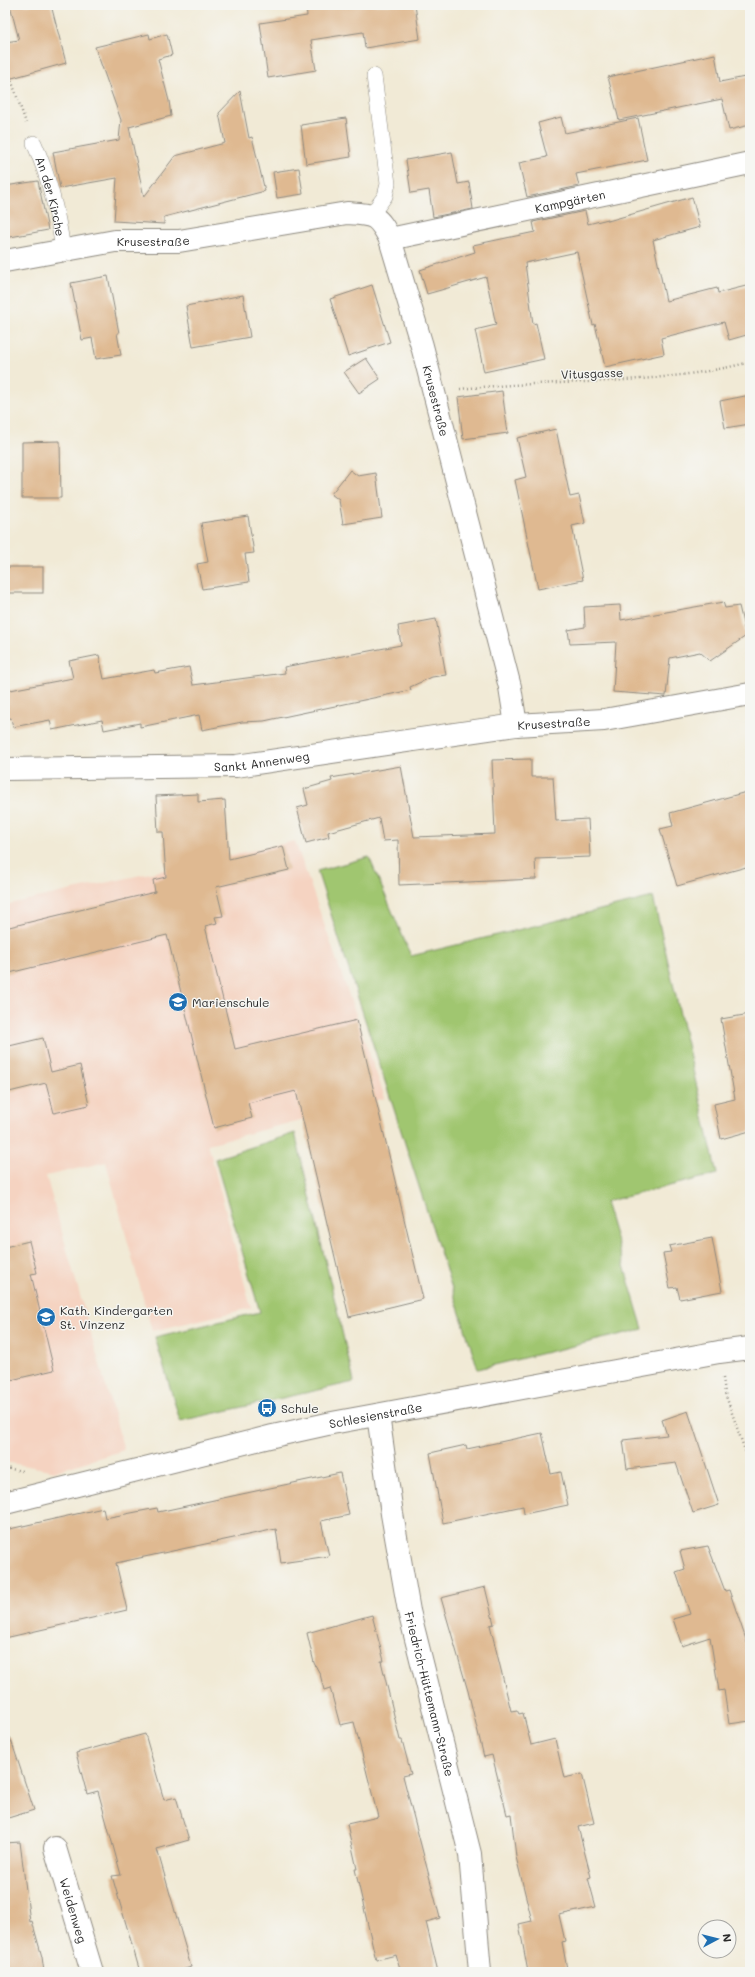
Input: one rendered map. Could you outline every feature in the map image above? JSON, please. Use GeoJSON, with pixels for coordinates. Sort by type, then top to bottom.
{"type":"FeatureCollection","features":[{"type":"Feature","properties":{"kind":"street","name":"Kampgärten"},"geometry":{"type":"LineString","coordinates":[[390,239],[750,163]]}},
{"type":"Feature","properties":{"kind":"street","name":"Krusestraße"},"geometry":{"type":"LineString","coordinates":[[5,262],[116,241],[179,241],[347,213],[372,214],[383,225],[390,239],[433,391],[510,687],[516,725],[604,720],[750,694]]}},
{"type":"Feature","properties":{"kind":"street","name":"Sankt Annenweg"},"geometry":{"type":"LineString","coordinates":[[5,769],[236,766],[516,725]]}},
{"type":"Feature","properties":{"kind":"street","name":"Schlesienstraße"},"geometry":{"type":"LineString","coordinates":[[5,1504],[273,1436],[378,1415],[719,1352],[750,1348]]}},
{"type":"Feature","properties":{"kind":"street","name":"Friedrich-Hüttemann-Straße"},"geometry":{"type":"LineString","coordinates":[[378,1415],[408,1611],[470,1854],[480,1972]]}},
{"type":"Feature","properties":{"kind":"street","name":"Weidenweg"},"geometry":{"type":"LineString","coordinates":[[55,1848],[92,1972]]}},
{"type":"Feature","properties":{"kind":"lane"},"geometry":{"type":"LineString","coordinates":[[372,214],[385,196],[388,184],[374,76]]}},
{"type":"Feature","properties":{"kind":"lane","name":"An der Kirche"},"geometry":{"type":"LineString","coordinates":[[34,143],[42,162],[60,231],[63,250]]}},
{"type":"Feature","properties":{"kind":"path","name":"An der Kirche"},"geometry":{"type":"LineString","coordinates":[[5,62],[34,143],[5,152]]}},
{"type":"Feature","properties":{"kind":"path","name":"Vitusgasse"},"geometry":{"type":"LineString","coordinates":[[433,391],[525,384],[629,381],[730,367],[750,362]]}},
{"type":"Feature","properties":{"kind":"path"},"geometry":{"type":"LineString","coordinates":[[723,1375],[725,1393],[750,1465]]}},
{"type":"Feature","properties":{"kind":"shaded area","name":"Marienschule"},"geometry":{"type":"Polygon","coordinates":[[[295,841],[385,1098],[208,1144],[251,1308],[152,1331],[106,1162],[46,1176],[124,1450],[56,1471],[5,1462],[5,905],[295,841]]]}},
{"type":"Feature","properties":{"kind":"green space"},"geometry":{"type":"Polygon","coordinates":[[[369,857],[411,956],[653,897],[717,1174],[605,1202],[643,1329],[478,1369],[317,871],[369,857]]]}},
{"type":"Feature","properties":{"kind":"green space"},"geometry":{"type":"Polygon","coordinates":[[[295,1133],[354,1382],[180,1421],[155,1337],[260,1312],[215,1159],[295,1133]]]}},
{"type":"Feature","properties":{"kind":"building"},"geometry":{"type":"Polygon","coordinates":[[[10,5],[51,5],[66,63],[5,80],[5,42],[19,40],[10,5]]]}},
{"type":"Feature","properties":{"kind":"building"},"geometry":{"type":"Polygon","coordinates":[[[306,5],[415,5],[420,39],[365,48],[363,32],[311,40],[316,70],[268,78],[260,23],[307,16],[306,5]]]}},
{"type":"Feature","properties":{"kind":"building"},"geometry":{"type":"Polygon","coordinates":[[[149,34],[150,39],[167,34],[172,55],[158,59],[169,101],[171,116],[129,127],[144,197],[175,156],[225,143],[219,113],[240,91],[249,138],[252,137],[265,191],[164,217],[164,224],[114,221],[117,178],[60,188],[53,152],[119,140],[121,120],[95,47],[149,34]]]}},
{"type":"Feature","properties":{"kind":"building"},"geometry":{"type":"Polygon","coordinates":[[[715,54],[720,82],[750,76],[750,125],[729,130],[722,99],[619,120],[608,77],[715,54]]]}},
{"type":"Feature","properties":{"kind":"building"},"geometry":{"type":"Polygon","coordinates":[[[561,117],[565,133],[638,118],[647,160],[576,174],[579,186],[527,197],[519,163],[547,157],[538,123],[561,117]]]}},
{"type":"Feature","properties":{"kind":"building"},"geometry":{"type":"Polygon","coordinates":[[[346,118],[351,157],[306,164],[301,125],[346,118]]]}},
{"type":"Feature","properties":{"kind":"building"},"geometry":{"type":"Polygon","coordinates":[[[452,152],[458,184],[469,182],[473,209],[433,217],[429,190],[411,193],[406,160],[452,152]]]}},
{"type":"Feature","properties":{"kind":"building"},"geometry":{"type":"Polygon","coordinates":[[[299,168],[303,194],[277,198],[273,172],[299,168]]]}},
{"type":"Feature","properties":{"kind":"building"},"geometry":{"type":"Polygon","coordinates":[[[38,181],[48,230],[5,238],[5,186],[38,181]]]}},
{"type":"Feature","properties":{"kind":"building"},"geometry":{"type":"Polygon","coordinates":[[[692,197],[700,227],[653,240],[666,301],[717,288],[718,293],[750,285],[750,334],[729,340],[724,322],[661,338],[664,354],[605,367],[595,324],[593,325],[577,252],[525,263],[533,324],[536,323],[544,359],[484,372],[475,330],[496,325],[486,277],[427,294],[420,270],[475,252],[473,245],[535,232],[533,222],[585,211],[588,224],[608,219],[608,221],[692,197]]]}},
{"type":"Feature","properties":{"kind":"building"},"geometry":{"type":"Polygon","coordinates":[[[108,276],[119,333],[117,333],[121,355],[96,359],[92,338],[82,340],[71,283],[108,276]]]}},
{"type":"Feature","properties":{"kind":"building"},"geometry":{"type":"Polygon","coordinates":[[[372,285],[390,342],[348,356],[330,299],[372,285]]]}},
{"type":"Feature","properties":{"kind":"building"},"geometry":{"type":"Polygon","coordinates":[[[243,295],[250,337],[193,347],[186,306],[243,295]]]}},
{"type":"Feature","properties":{"kind":"building"},"geometry":{"type":"Polygon","coordinates":[[[366,358],[380,379],[359,393],[344,372],[366,358]]]}},
{"type":"Feature","properties":{"kind":"building"},"geometry":{"type":"Polygon","coordinates":[[[502,391],[508,433],[463,439],[458,397],[502,391]]]}},
{"type":"Feature","properties":{"kind":"building"},"geometry":{"type":"Polygon","coordinates":[[[750,395],[750,424],[725,428],[720,401],[750,395]]]}},
{"type":"Feature","properties":{"kind":"building"},"geometry":{"type":"Polygon","coordinates":[[[556,429],[570,497],[579,495],[585,523],[572,526],[583,580],[538,589],[515,480],[526,477],[517,438],[556,429]]]}},
{"type":"Feature","properties":{"kind":"building"},"geometry":{"type":"Polygon","coordinates":[[[60,441],[61,498],[22,498],[22,442],[60,441]]]}},
{"type":"Feature","properties":{"kind":"building"},"geometry":{"type":"Polygon","coordinates":[[[350,470],[358,476],[376,473],[382,518],[343,524],[339,500],[331,494],[350,470]]]}},
{"type":"Feature","properties":{"kind":"building"},"geometry":{"type":"Polygon","coordinates":[[[248,516],[254,553],[245,554],[249,582],[202,589],[197,564],[208,562],[201,523],[248,516]]]}},
{"type":"Feature","properties":{"kind":"building"},"geometry":{"type":"Polygon","coordinates":[[[5,567],[43,567],[43,593],[5,593],[5,567]]]}},
{"type":"Feature","properties":{"kind":"building"},"geometry":{"type":"Polygon","coordinates":[[[723,602],[725,608],[739,606],[746,636],[710,661],[700,652],[670,658],[666,696],[613,692],[616,642],[570,644],[568,630],[585,627],[584,607],[620,605],[621,620],[723,602]]]}},
{"type":"Feature","properties":{"kind":"building"},"geometry":{"type":"Polygon","coordinates":[[[436,619],[446,675],[432,677],[410,687],[411,690],[264,721],[242,722],[202,730],[199,715],[140,727],[140,723],[104,730],[102,720],[52,730],[50,720],[13,727],[11,718],[5,719],[5,691],[73,678],[69,661],[99,655],[104,679],[154,670],[155,673],[189,667],[193,685],[285,673],[284,667],[401,645],[398,626],[436,619]]]}},
{"type":"Feature","properties":{"kind":"building"},"geometry":{"type":"Polygon","coordinates":[[[531,759],[531,777],[553,777],[556,821],[588,819],[590,857],[535,859],[536,879],[399,885],[398,840],[383,841],[379,818],[328,832],[329,837],[306,843],[297,808],[308,805],[304,789],[332,781],[331,778],[401,766],[414,837],[495,834],[492,760],[531,759]]]}},
{"type":"Feature","properties":{"kind":"building"},"geometry":{"type":"Polygon","coordinates":[[[750,791],[750,866],[677,886],[660,829],[673,826],[670,813],[750,791]]]}},
{"type":"Feature","properties":{"kind":"building"},"geometry":{"type":"Polygon","coordinates":[[[198,794],[198,802],[225,800],[229,859],[283,846],[289,870],[216,887],[223,916],[215,917],[217,923],[205,926],[235,1049],[357,1020],[423,1299],[349,1317],[296,1091],[248,1103],[252,1118],[214,1128],[167,935],[5,974],[5,928],[155,892],[153,880],[166,877],[163,832],[158,832],[156,796],[198,794]]]}},
{"type":"Feature","properties":{"kind":"building"},"geometry":{"type":"Polygon","coordinates":[[[750,1014],[750,1131],[721,1139],[714,1104],[735,1099],[721,1019],[750,1014]]]}},
{"type":"Feature","properties":{"kind":"building"},"geometry":{"type":"Polygon","coordinates":[[[43,1038],[51,1072],[80,1065],[89,1105],[54,1113],[46,1083],[5,1093],[5,1047],[43,1038]]]}},
{"type":"Feature","properties":{"kind":"building"},"geometry":{"type":"Polygon","coordinates":[[[712,1238],[722,1291],[680,1299],[677,1287],[670,1288],[663,1253],[671,1252],[669,1246],[712,1238]]]}},
{"type":"Feature","properties":{"kind":"building"},"geometry":{"type":"Polygon","coordinates":[[[29,1241],[37,1273],[31,1274],[54,1370],[11,1380],[5,1354],[5,1247],[29,1241]]]}},
{"type":"Feature","properties":{"kind":"building"},"geometry":{"type":"Polygon","coordinates":[[[688,1411],[719,1505],[693,1513],[676,1463],[627,1469],[623,1440],[667,1435],[662,1420],[688,1411]]]}},
{"type":"Feature","properties":{"kind":"building"},"geometry":{"type":"Polygon","coordinates":[[[542,1433],[551,1474],[561,1472],[568,1505],[524,1514],[523,1506],[443,1523],[430,1453],[466,1445],[467,1449],[542,1433]]]}},
{"type":"Feature","properties":{"kind":"building"},"geometry":{"type":"Polygon","coordinates":[[[340,1473],[349,1515],[321,1521],[329,1556],[281,1563],[276,1529],[116,1563],[127,1610],[5,1638],[5,1530],[103,1508],[105,1518],[157,1508],[158,1512],[340,1473]]]}},
{"type":"Feature","properties":{"kind":"building"},"geometry":{"type":"Polygon","coordinates":[[[708,1546],[725,1591],[729,1590],[750,1651],[750,1721],[729,1724],[724,1690],[719,1691],[710,1637],[682,1646],[673,1619],[690,1614],[676,1572],[685,1569],[680,1551],[708,1546]]]}},
{"type":"Feature","properties":{"kind":"building"},"geometry":{"type":"Polygon","coordinates":[[[485,1587],[494,1624],[490,1625],[511,1711],[517,1710],[519,1714],[523,1713],[531,1745],[555,1739],[564,1778],[582,1774],[594,1823],[578,1827],[591,1877],[588,1878],[596,1907],[559,1915],[565,1941],[562,1942],[567,1969],[551,1972],[528,1972],[519,1924],[532,1921],[516,1857],[511,1814],[507,1815],[492,1755],[484,1757],[468,1691],[441,1598],[485,1587]]]}},
{"type":"Feature","properties":{"kind":"building"},"geometry":{"type":"Polygon","coordinates":[[[372,1615],[384,1661],[381,1661],[400,1740],[402,1740],[411,1774],[403,1776],[440,1918],[426,1922],[438,1972],[401,1972],[396,1955],[376,1960],[355,1869],[357,1869],[347,1824],[378,1817],[354,1722],[340,1725],[330,1688],[324,1690],[320,1674],[314,1663],[307,1633],[372,1615]]]}},
{"type":"Feature","properties":{"kind":"building"},"geometry":{"type":"Polygon","coordinates":[[[145,1734],[164,1800],[176,1797],[189,1840],[157,1849],[191,1967],[176,1972],[140,1972],[112,1876],[121,1875],[98,1791],[87,1794],[76,1753],[145,1734]]]}},
{"type":"Feature","properties":{"kind":"building"},"geometry":{"type":"Polygon","coordinates":[[[5,1737],[10,1737],[34,1810],[5,1819],[5,1737]]]}},
{"type":"Feature","properties":{"kind":"building"},"geometry":{"type":"Polygon","coordinates":[[[20,1842],[30,1922],[32,1921],[42,1957],[44,1972],[5,1972],[5,1843],[20,1842]]]}},
{"type":"Feature","properties":{"kind":"place","name":"Marienschule"},"geometry":{"type":"Point","coordinates":[178,1002]}},
{"type":"Feature","properties":{"kind":"place","name":"Kath. Kindergarten St. Vinzenz"},"geometry":{"type":"Point","coordinates":[46,1317]}},
{"type":"Feature","properties":{"kind":"place","name":"Schule"},"geometry":{"type":"Point","coordinates":[267,1408]}}]}
